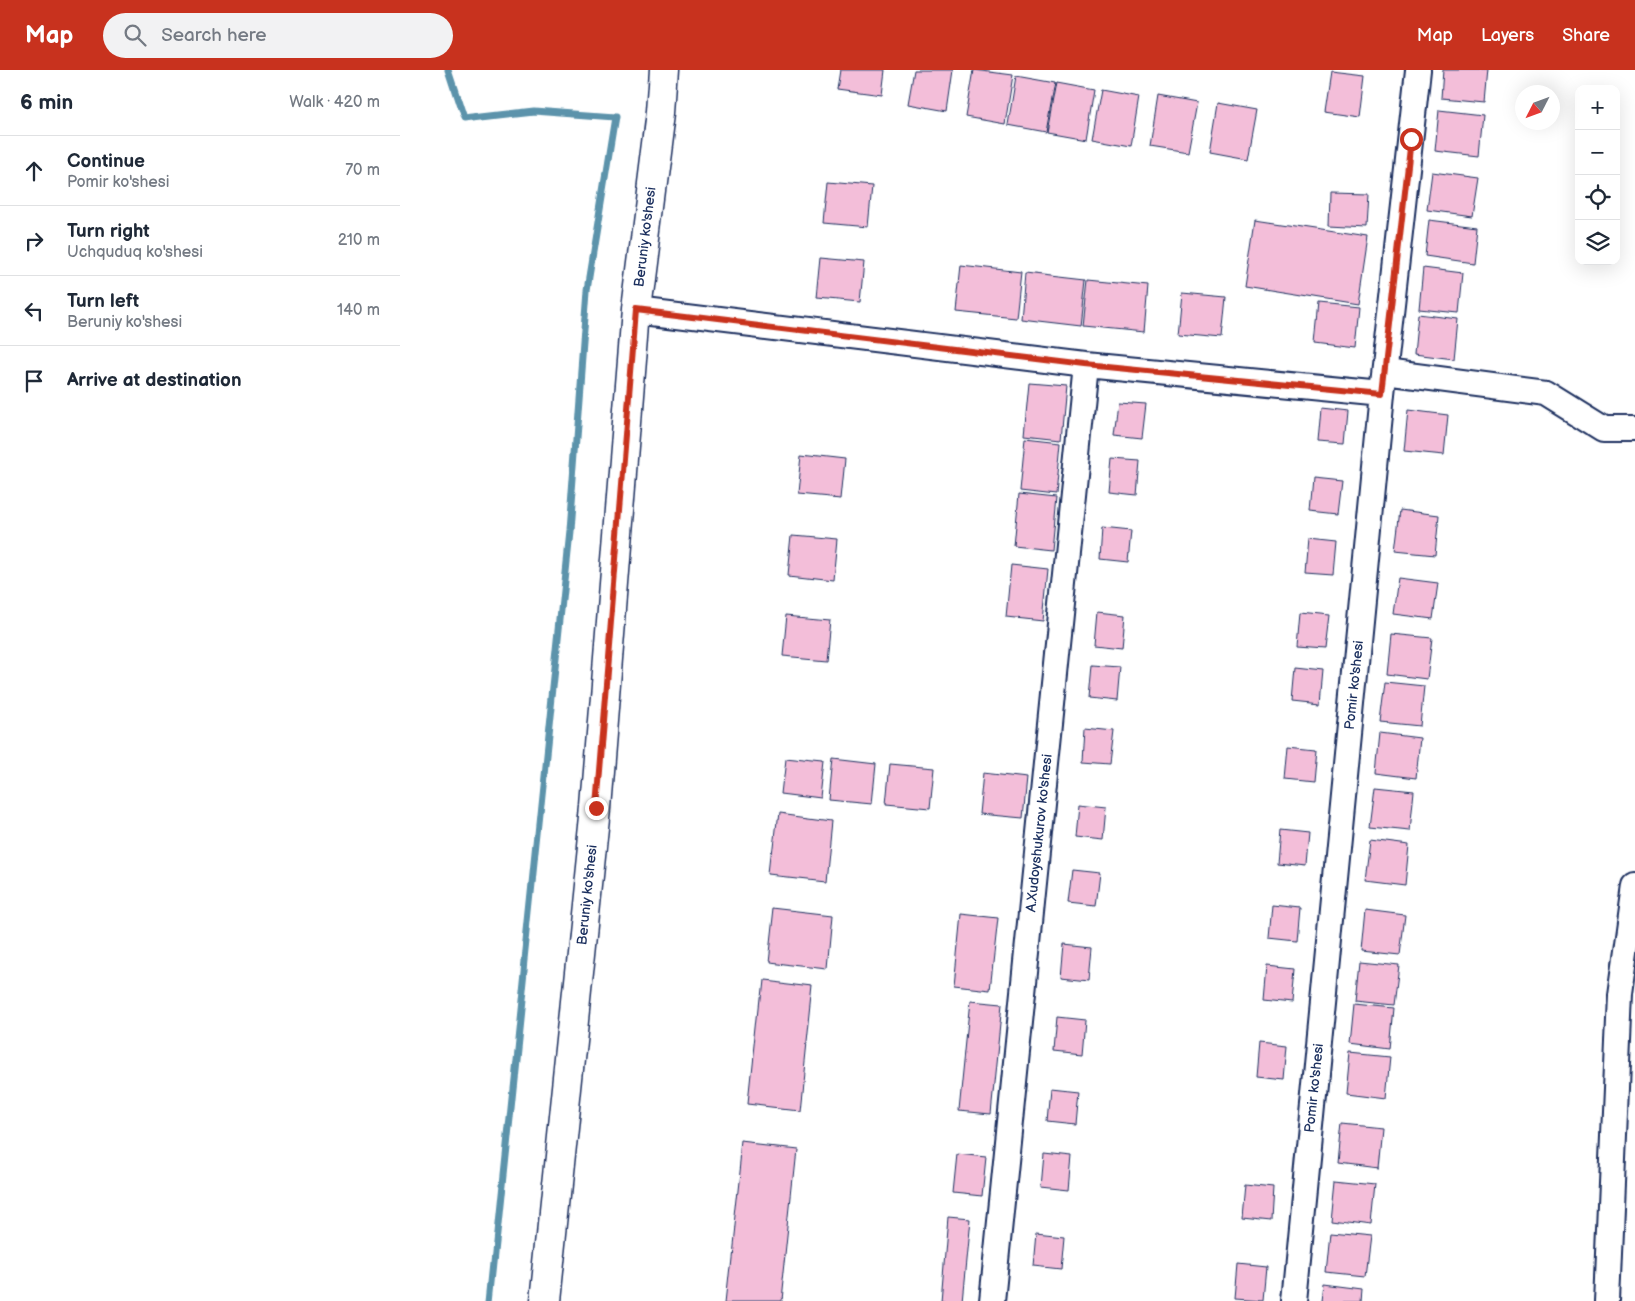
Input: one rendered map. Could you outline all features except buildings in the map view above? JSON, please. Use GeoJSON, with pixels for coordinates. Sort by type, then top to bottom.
{"type":"FeatureCollection","features":[{"type":"Feature","properties":{"kind":"main road","name":"Beruniy ko'shesi"},"geometry":{"type":"LineString","coordinates":[[545,1301],[596,808],[636,310],[661,112],[664,70]]}},
{"type":"Feature","properties":{"kind":"street","name":"Pomir ko'shesi"},"geometry":{"type":"LineString","coordinates":[[1294,1301],[1383,383],[1418,70]]}},
{"type":"Feature","properties":{"kind":"street"},"geometry":{"type":"LineString","coordinates":[[636,310],[1086,365],[1546,393],[1604,429],[1635,429]]}},
{"type":"Feature","properties":{"kind":"street","name":"A.Xudoyshukurov ko'shesi"},"geometry":{"type":"LineString","coordinates":[[992,1301],[1086,365]]}},
{"type":"Feature","properties":{"kind":"street"},"geometry":{"type":"LineString","coordinates":[[1607,1301],[1620,994],[1635,886]]}},
{"type":"Feature","properties":{"kind":"waterway"},"geometry":{"type":"LineString","coordinates":[[448,70],[464,119],[533,111],[615,117],[587,290],[569,532],[490,1301]]}},
{"type":"Feature","properties":{"kind":"route"},"geometry":{"type":"LineString","coordinates":[[596,808],[636,310],[1086,365],[1382,394],[1411,139]]}}]}
